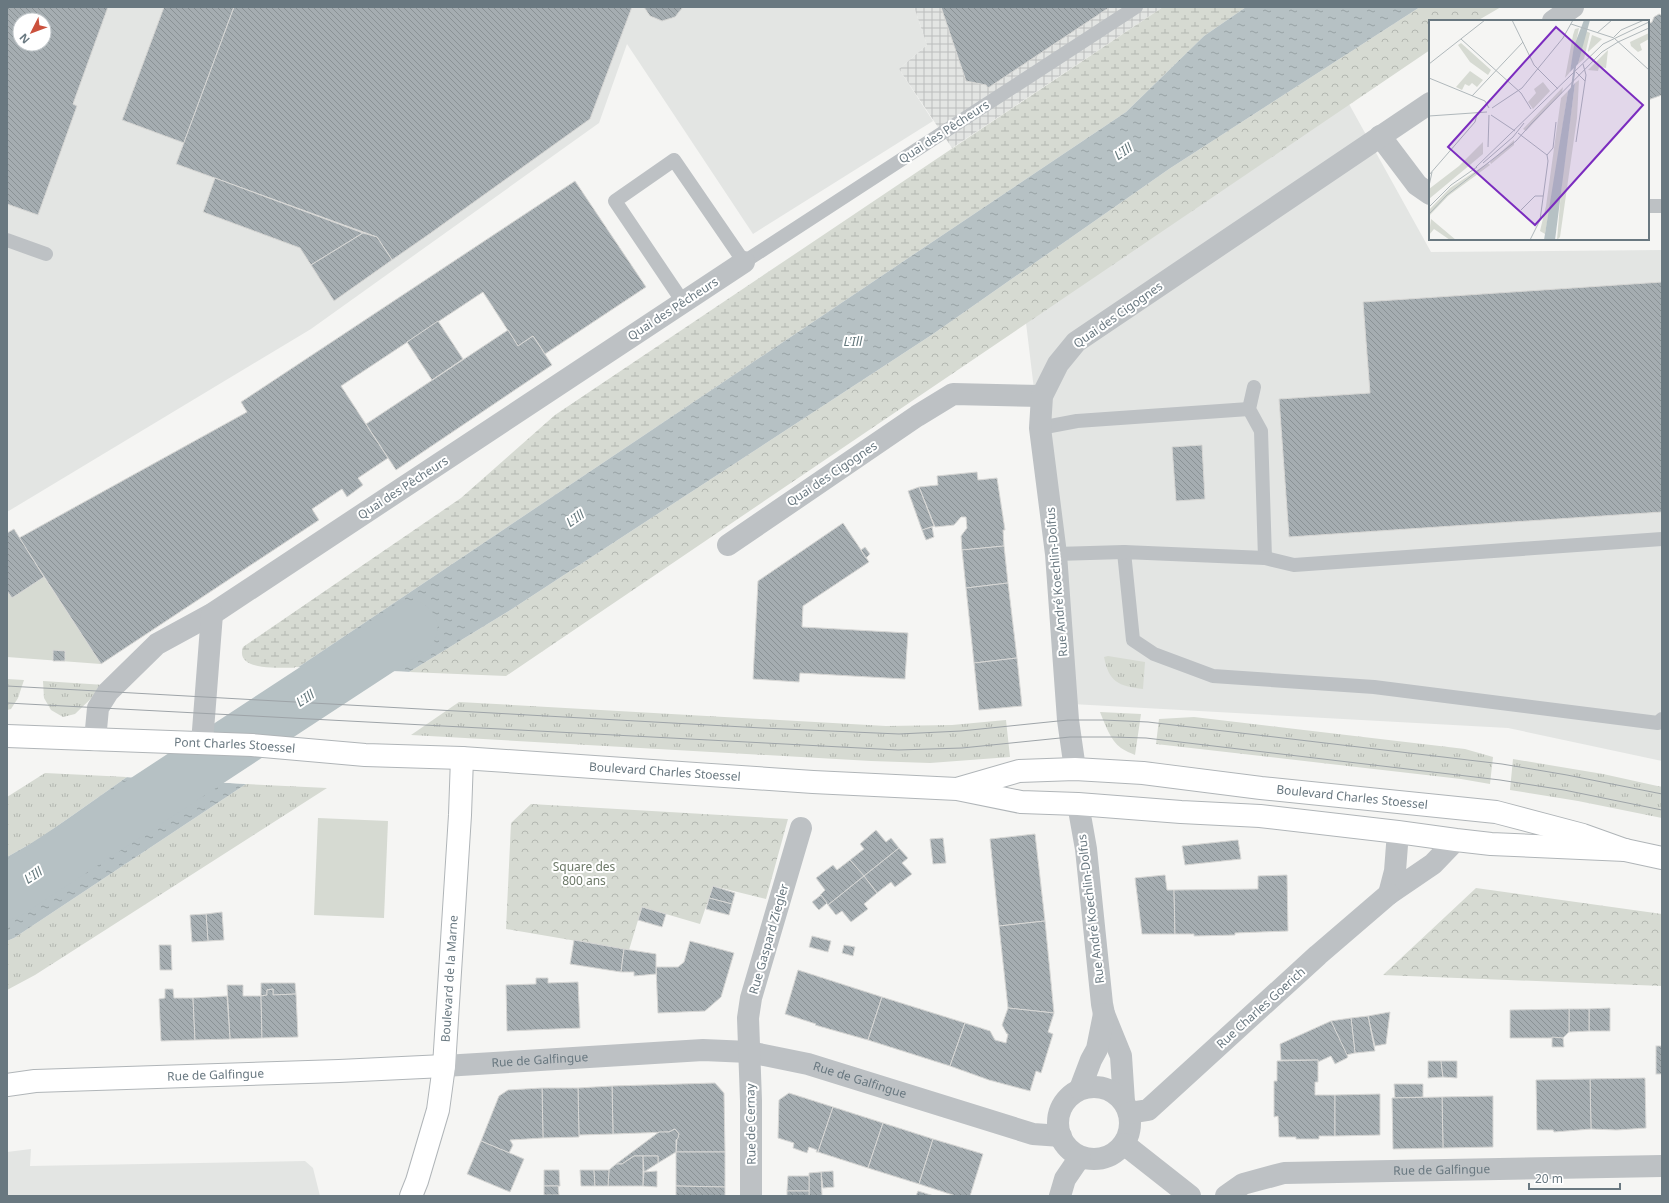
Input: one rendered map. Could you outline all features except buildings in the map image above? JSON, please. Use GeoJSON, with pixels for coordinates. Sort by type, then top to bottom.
{"type":"FeatureCollection","features":[{"type":"Feature","properties":{"kind":"main road"},"geometry":{"type":"LineString","coordinates":[[7,736],[95,740]]}},
{"type":"Feature","properties":{"kind":"main road","name":"Pont Charles Stoessel"},"geometry":{"type":"LineString","coordinates":[[95,740],[252,745],[374,755]]}},
{"type":"Feature","properties":{"kind":"main road","name":"Boulevard Charles Stoessel"},"geometry":{"type":"LineString","coordinates":[[374,755],[462,758],[805,781],[957,789],[1021,802],[1078,804],[1181,812],[1260,816],[1491,844],[1625,850]]}},
{"type":"Feature","properties":{"kind":"main road","name":"Boulevard de la Marne"},"geometry":{"type":"LineString","coordinates":[[411,1196],[417,1182],[438,1110],[444,1066],[460,815],[462,758]]}},
{"type":"Feature","properties":{"kind":"main road","name":"Boulevard Charles Stoessel"},"geometry":{"type":"LineString","coordinates":[[957,789],[1019,771],[1075,769],[1143,773],[1261,788],[1496,812],[1583,835],[1625,850],[1662,858]]}},
{"type":"Feature","properties":{"kind":"main road"},"geometry":{"type":"LineString","coordinates":[[1075,769],[1078,804]]}},
{"type":"Feature","properties":{"kind":"main road","name":"Rue de Galfingue"},"geometry":{"type":"LineString","coordinates":[[7,1085],[35,1081],[444,1066]]}},
{"type":"Feature","properties":{"kind":"street"},"geometry":{"type":"LineString","coordinates":[[1554,20],[1574,7]]}},
{"type":"Feature","properties":{"kind":"street","name":"Quai des Cigognes"},"geometry":{"type":"LineString","coordinates":[[728,544],[917,416],[953,394],[1042,396],[1058,364],[1076,342],[1429,104]]}},
{"type":"Feature","properties":{"kind":"street"},"geometry":{"type":"LineString","coordinates":[[1380,136],[1417,185],[1429,193]]}},
{"type":"Feature","properties":{"kind":"street","name":"Quai des Pêcheurs"},"geometry":{"type":"LineString","coordinates":[[95,740],[98,708],[108,692],[157,644],[212,614],[744,262]]}},
{"type":"Feature","properties":{"kind":"street","name":"Rue André Koechlin-Dolfus"},"geometry":{"type":"LineString","coordinates":[[1042,396],[1040,428],[1056,554],[1068,720],[1075,769]]}},
{"type":"Feature","properties":{"kind":"street"},"geometry":{"type":"LineString","coordinates":[[202,743],[212,614]]}},
{"type":"Feature","properties":{"kind":"street","name":"Rue André Koechlin-Dolfus"},"geometry":{"type":"LineString","coordinates":[[1078,804],[1086,849],[1104,1014],[1121,1056],[1127,1107]]}},
{"type":"Feature","properties":{"kind":"street","name":"Rue Gaspard Ziegler"},"geometry":{"type":"LineString","coordinates":[[749,1052],[748,1018],[751,998],[801,828]]}},
{"type":"Feature","properties":{"kind":"street"},"geometry":{"type":"LineString","coordinates":[[1389,894],[1395,871],[1398,832]]}},
{"type":"Feature","properties":{"kind":"street","name":"Rue Charles Goerich"},"geometry":{"type":"LineString","coordinates":[[1127,1107],[1148,1110],[1318,955],[1389,894],[1433,864],[1456,840]]}},
{"type":"Feature","properties":{"kind":"street","name":"Rue André Koechlin-Dolfus"},"geometry":{"type":"LineString","coordinates":[[1080,1089],[1091,1060],[1097,1049],[1104,1014]]}},
{"type":"Feature","properties":{"kind":"street","name":"Rue de Galfingue"},"geometry":{"type":"LineString","coordinates":[[444,1066],[703,1050],[749,1052],[808,1064],[1033,1134],[1061,1136]]}},
{"type":"Feature","properties":{"kind":"street","name":"Rue de Cernay"},"geometry":{"type":"LineString","coordinates":[[749,1052],[751,1101],[751,1196]]}},
{"type":"Feature","properties":{"kind":"street"},"geometry":{"type":"LineString","coordinates":[[1092,1087],[1105,1088],[1116,1094],[1127,1107],[1130,1129],[1124,1144],[1112,1155],[1096,1159],[1080,1157],[1065,1145],[1058,1126],[1058,1117],[1066,1100],[1080,1089],[1092,1087]]}},
{"type":"Feature","properties":{"kind":"street"},"geometry":{"type":"LineString","coordinates":[[1124,1144],[1190,1196]]}},
{"type":"Feature","properties":{"kind":"street"},"geometry":{"type":"LineString","coordinates":[[1060,1196],[1065,1179],[1080,1157]]}},
{"type":"Feature","properties":{"kind":"street","name":"Rue de Galfingue"},"geometry":{"type":"LineString","coordinates":[[1226,1196],[1243,1184],[1284,1173],[1662,1166]]}},
{"type":"Feature","properties":{"kind":"lane","name":"Quai des Pêcheurs"},"geometry":{"type":"LineString","coordinates":[[744,262],[1136,7]]}},
{"type":"Feature","properties":{"kind":"lane"},"geometry":{"type":"LineString","coordinates":[[683,302],[616,201],[674,160],[744,262]]}},
{"type":"Feature","properties":{"kind":"lane"},"geometry":{"type":"LineString","coordinates":[[1649,206],[1662,206]]}},
{"type":"Feature","properties":{"kind":"lane"},"geometry":{"type":"LineString","coordinates":[[7,240],[46,254]]}},
{"type":"Feature","properties":{"kind":"lane"},"geometry":{"type":"LineString","coordinates":[[1254,387],[1248,409],[1261,431],[1265,558]]}},
{"type":"Feature","properties":{"kind":"lane"},"geometry":{"type":"LineString","coordinates":[[1040,428],[1077,421],[1248,409]]}},
{"type":"Feature","properties":{"kind":"lane"},"geometry":{"type":"LineString","coordinates":[[1056,554],[1124,552],[1265,558],[1294,565],[1662,539]]}},
{"type":"Feature","properties":{"kind":"lane"},"geometry":{"type":"LineString","coordinates":[[1124,552],[1133,640],[1154,654],[1213,676],[1374,687],[1658,723],[1662,719]]}},
{"type":"Feature","properties":{"kind":"shaded area"},"geometry":{"type":"Polygon","coordinates":[[[7,7],[914,7],[927,45],[899,69],[933,121],[753,234],[627,44],[599,123],[311,329],[7,512],[7,7]]]}},
{"type":"Feature","properties":{"kind":"shaded area"},"geometry":{"type":"Polygon","coordinates":[[[914,7],[1163,7],[952,148],[899,69],[927,45],[914,7]]]}},
{"type":"Feature","properties":{"kind":"shaded area"},"geometry":{"type":"Polygon","coordinates":[[[1349,104],[1431,252],[1662,250],[1662,761],[1508,728],[1072,704],[1026,323],[1349,104]]]}},
{"type":"Feature","properties":{"kind":"shaded area"},"geometry":{"type":"Polygon","coordinates":[[[31,1149],[30,1166],[305,1161],[313,1168],[320,1196],[7,1196],[7,1152],[31,1149]]]}},
{"type":"Feature","properties":{"kind":"green space"},"geometry":{"type":"Polygon","coordinates":[[[1163,7],[1246,7],[1204,36],[1126,112],[297,668],[271,668],[252,664],[246,661],[242,655],[243,647],[461,498],[555,415],[1163,7]]]}},
{"type":"Feature","properties":{"kind":"green space"},"geometry":{"type":"Polygon","coordinates":[[[1420,7],[1501,7],[1479,20],[1429,20],[1429,51],[506,676],[409,672],[512,609],[933,334],[1169,169],[1420,7]]]}},
{"type":"Feature","properties":{"kind":"green space"},"geometry":{"type":"Polygon","coordinates":[[[44,577],[101,664],[7,657],[7,591],[12,598],[44,577]]]}},
{"type":"Feature","properties":{"kind":"green space"},"geometry":{"type":"Polygon","coordinates":[[[1108,656],[1145,662],[1143,689],[1127,686],[1116,681],[1112,677],[1106,665],[1104,657],[1108,656]]]}},
{"type":"Feature","properties":{"kind":"green space"},"geometry":{"type":"Polygon","coordinates":[[[7,679],[24,680],[18,698],[11,709],[7,710],[7,679]]]}},
{"type":"Feature","properties":{"kind":"green space"},"geometry":{"type":"Polygon","coordinates":[[[43,681],[105,685],[75,714],[63,717],[51,710],[44,698],[43,681]]]}},
{"type":"Feature","properties":{"kind":"green space"},"geometry":{"type":"Polygon","coordinates":[[[459,702],[886,726],[952,725],[1006,720],[1010,757],[930,763],[871,761],[411,735],[459,702]]]}},
{"type":"Feature","properties":{"kind":"green space"},"geometry":{"type":"Polygon","coordinates":[[[1100,712],[1141,714],[1135,755],[1117,745],[1108,732],[1100,712]]]}},
{"type":"Feature","properties":{"kind":"green space"},"geometry":{"type":"Polygon","coordinates":[[[1194,717],[1465,749],[1493,757],[1490,784],[1461,779],[1156,744],[1159,719],[1194,717]]]}},
{"type":"Feature","properties":{"kind":"green space"},"geometry":{"type":"Polygon","coordinates":[[[1513,759],[1603,774],[1662,787],[1662,818],[1578,801],[1510,790],[1513,759]]]}},
{"type":"Feature","properties":{"kind":"green space"},"geometry":{"type":"Polygon","coordinates":[[[45,773],[127,777],[39,839],[7,857],[7,797],[45,773]]]}},
{"type":"Feature","properties":{"kind":"green space"},"geometry":{"type":"Polygon","coordinates":[[[246,784],[327,788],[35,975],[7,990],[7,941],[14,938],[246,784]]]}},
{"type":"Feature","properties":{"kind":"green space","name":"Square des 800 ans"},"geometry":{"type":"Polygon","coordinates":[[[531,804],[788,819],[766,899],[713,886],[700,924],[642,907],[629,950],[506,929],[511,823],[531,804]]]}},
{"type":"Feature","properties":{"kind":"green space"},"geometry":{"type":"Polygon","coordinates":[[[318,818],[388,821],[384,918],[314,915],[318,818]]]}},
{"type":"Feature","properties":{"kind":"green space"},"geometry":{"type":"Polygon","coordinates":[[[1476,888],[1662,914],[1662,986],[1383,975],[1476,888]]]}},
{"type":"Feature","properties":{"kind":"water"},"geometry":{"type":"Polygon","coordinates":[[[1246,7],[1420,7],[1169,169],[933,334],[512,609],[409,672],[297,668],[1126,112],[1204,36],[1246,7]]]}},
{"type":"Feature","properties":{"kind":"water"},"geometry":{"type":"Polygon","coordinates":[[[127,777],[246,784],[14,938],[7,941],[7,857],[39,839],[127,777]]]}},
{"type":"Feature","properties":{"kind":"pier"},"geometry":{"type":"Polygon","coordinates":[[[295,668],[412,672],[409,674],[297,670],[295,668]]]}},
{"type":"Feature","properties":{"kind":"pier"},"geometry":{"type":"Polygon","coordinates":[[[128,775],[247,782],[248,784],[124,777],[128,775]]]}},
{"type":"Feature","properties":{"kind":"waterway","name":"L'Ill"},"geometry":{"type":"LineString","coordinates":[[7,892],[410,628]]}},
{"type":"Feature","properties":{"kind":"tram line"},"geometry":{"type":"LineString","coordinates":[[7,686],[762,728],[899,734],[961,731],[1068,720],[1148,722],[1502,764],[1662,794]]}},
{"type":"Feature","properties":{"kind":"tram line"},"geometry":{"type":"LineString","coordinates":[[7,703],[898,750],[962,748],[1070,737],[1146,738],[1500,780],[1564,790],[1662,810]]}}]}
